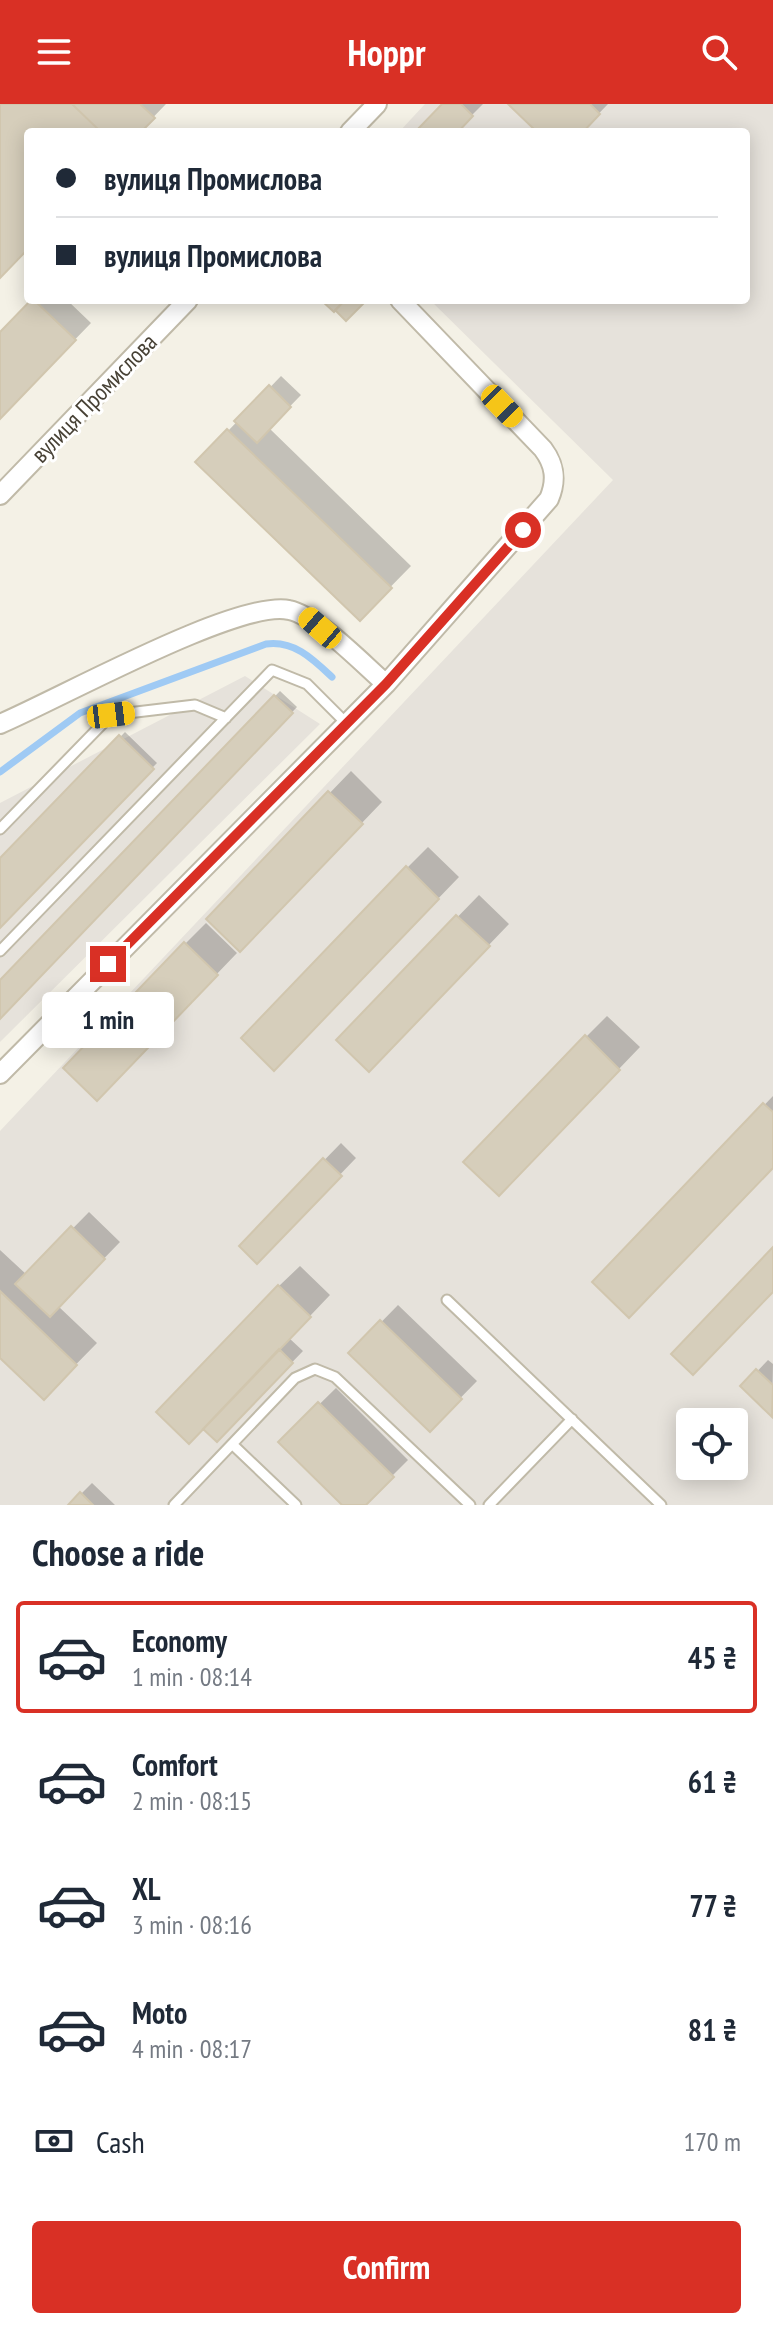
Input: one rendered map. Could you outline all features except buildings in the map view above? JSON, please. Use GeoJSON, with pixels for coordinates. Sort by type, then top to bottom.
{"type":"FeatureCollection","features":[{"type":"Feature","properties":{"kind":"street"},"geometry":{"type":"LineString","coordinates":[[354,128],[377,104]]}},
{"type":"Feature","properties":{"kind":"street","name":"вулиця Промислова"},"geometry":{"type":"LineString","coordinates":[[0,495],[184,304]]}},
{"type":"Feature","properties":{"kind":"street"},"geometry":{"type":"LineString","coordinates":[[0,1074],[386,684],[543,508],[553,489],[555,478],[543,449],[404,304]]}},
{"type":"Feature","properties":{"kind":"street"},"geometry":{"type":"LineString","coordinates":[[0,724],[191,636],[242,616],[268,610],[287,609],[306,616],[386,684]]}},
{"type":"Feature","properties":{"kind":"lane"},"geometry":{"type":"LineString","coordinates":[[0,951],[272,670],[307,684],[347,724]]}},
{"type":"Feature","properties":{"kind":"lane"},"geometry":{"type":"LineString","coordinates":[[0,829],[111,715],[195,705],[226,718]]}},
{"type":"Feature","properties":{"kind":"lane"},"geometry":{"type":"LineString","coordinates":[[447,1300],[661,1505]]}},
{"type":"Feature","properties":{"kind":"lane"},"geometry":{"type":"LineString","coordinates":[[174,1505],[295,1378],[308,1370],[323,1370],[335,1377],[470,1505]]}},
{"type":"Feature","properties":{"kind":"lane"},"geometry":{"type":"LineString","coordinates":[[489,1505],[572,1419]]}},
{"type":"Feature","properties":{"kind":"lane"},"geometry":{"type":"LineString","coordinates":[[232,1444],[296,1505]]}},
{"type":"Feature","properties":{"kind":"shaded area"},"geometry":{"type":"Polygon","coordinates":[[[425,104],[773,104],[773,1505],[0,1505],[0,1131],[613,480],[434,304],[750,304],[750,128],[403,128],[425,104]]]}},
{"type":"Feature","properties":{"kind":"shaded area"},"geometry":{"type":"Polygon","coordinates":[[[245,676],[320,724],[0,1042],[0,803],[245,676]]]}},
{"type":"Feature","properties":{"kind":"waterway"},"geometry":{"type":"LineString","coordinates":[[0,772],[80,713],[266,644],[294,648],[332,677]]}},
{"type":"Feature","properties":{"kind":"route"},"geometry":{"type":"LineString","coordinates":[[108,964],[386,684],[523,530]]}}]}
